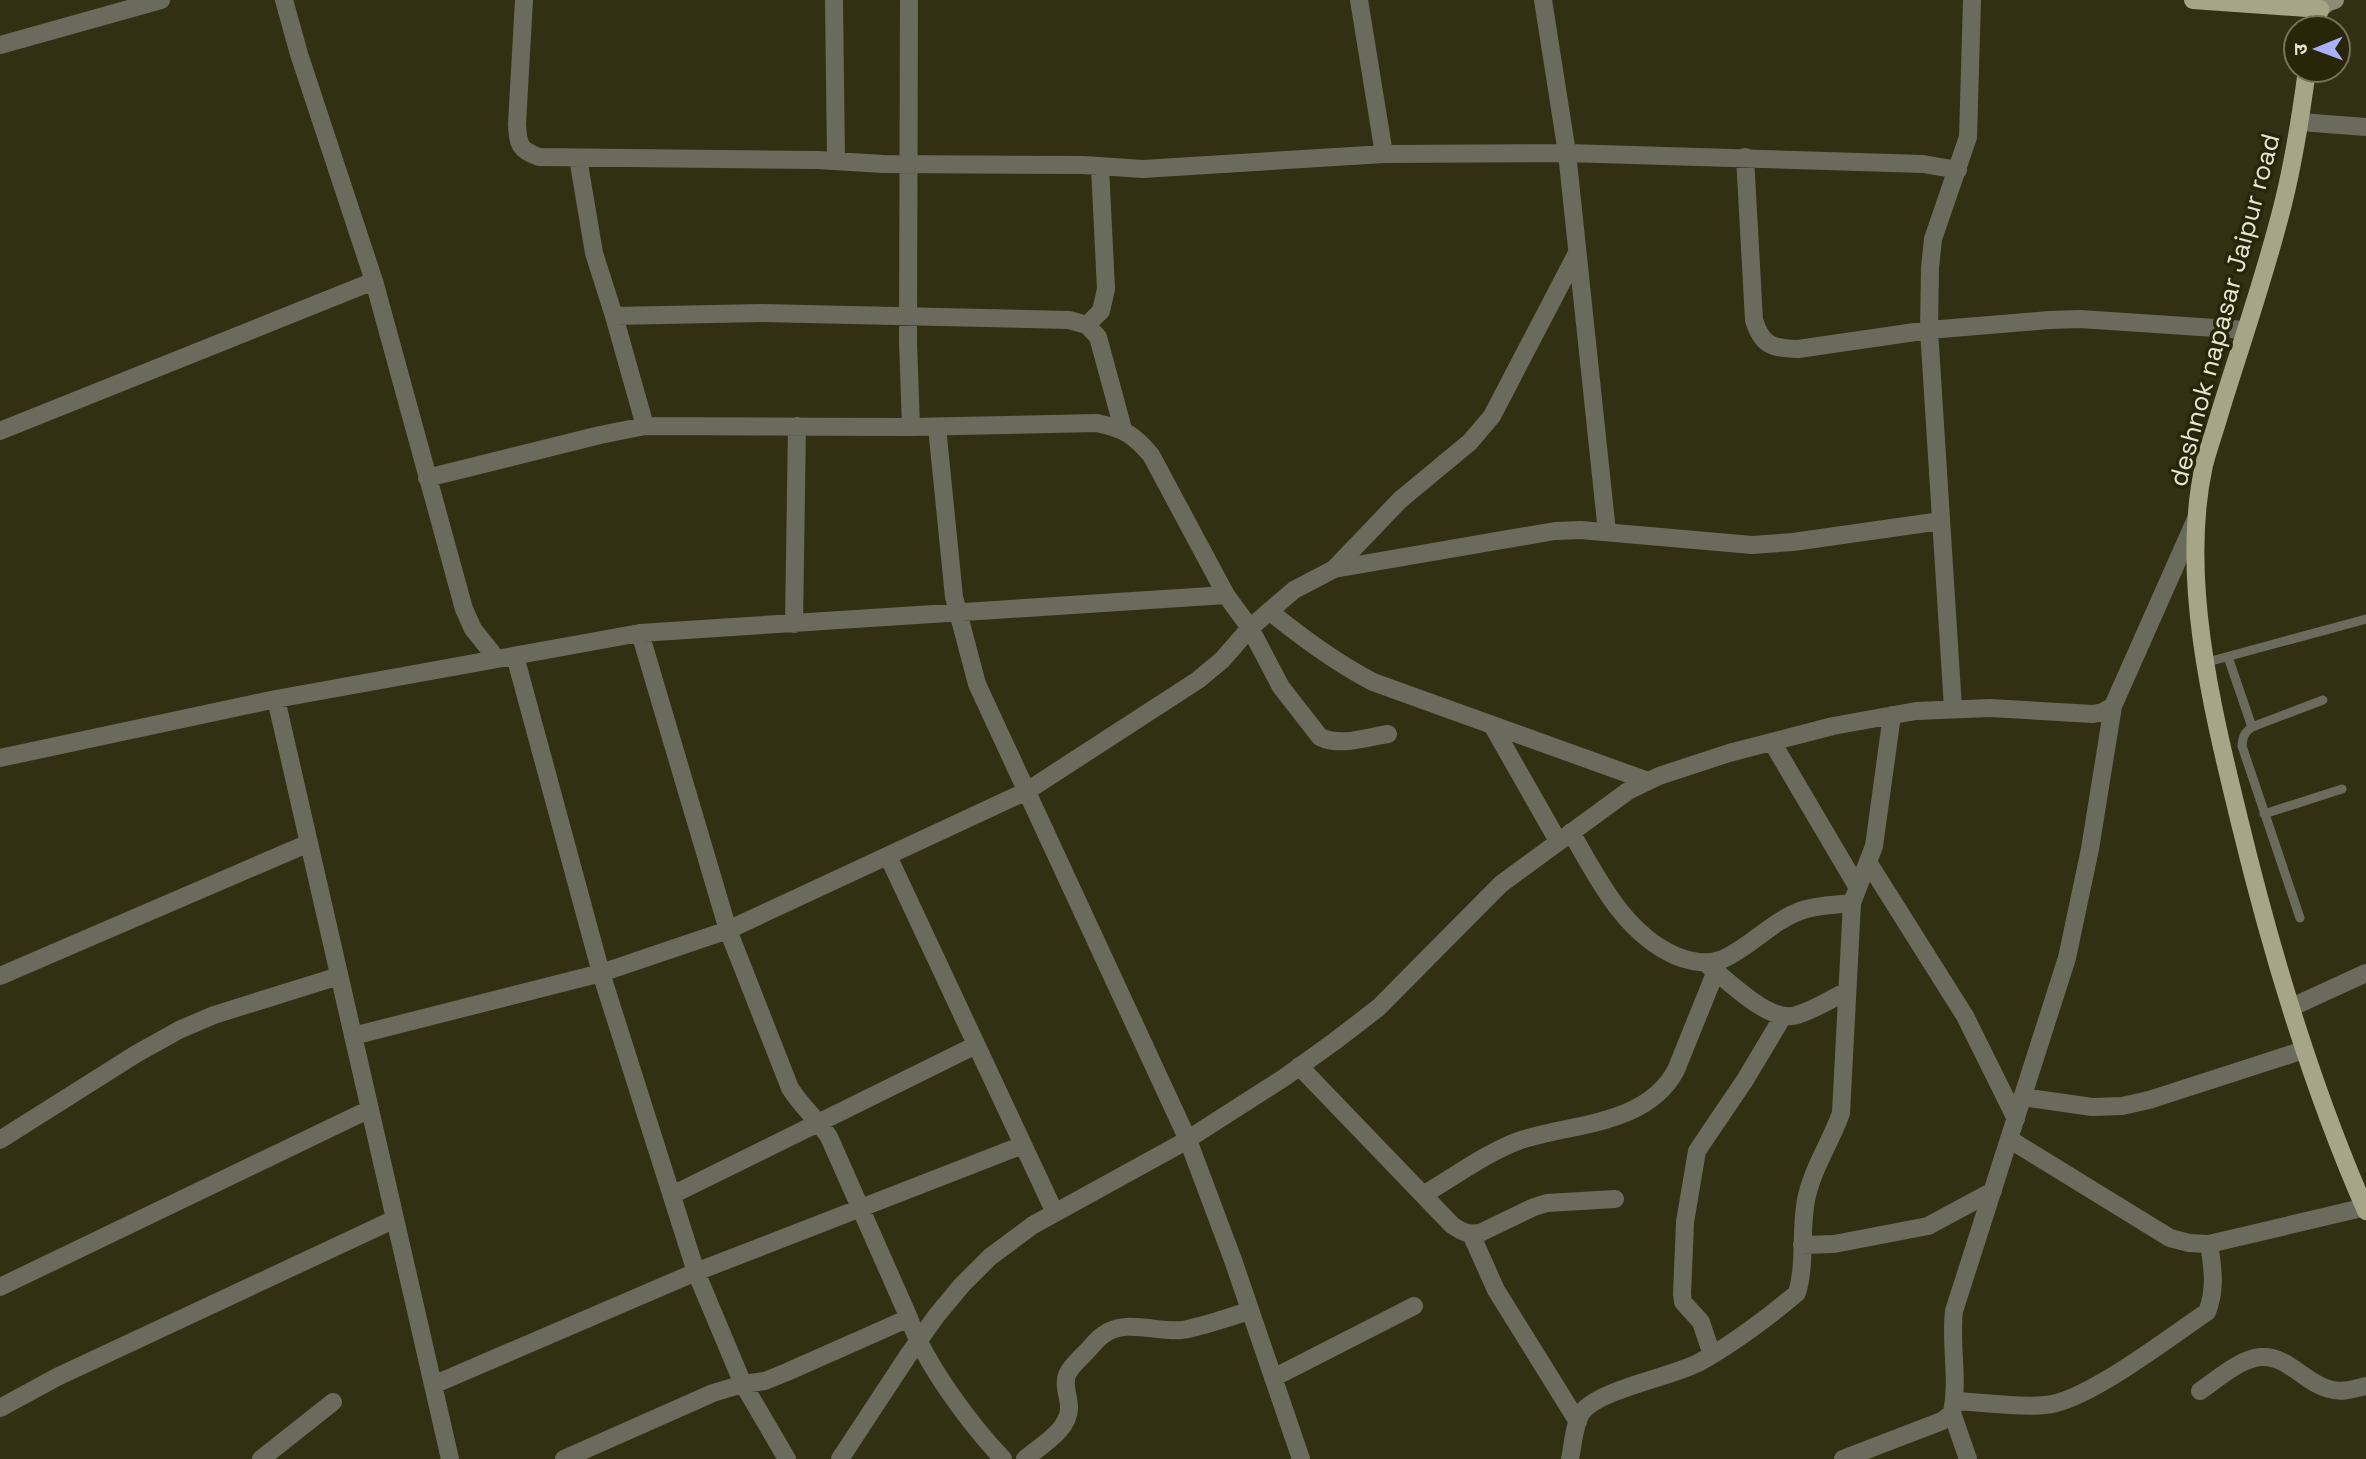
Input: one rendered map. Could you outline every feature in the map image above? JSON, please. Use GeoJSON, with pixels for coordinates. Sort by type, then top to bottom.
{"type":"FeatureCollection","features":[{"type":"Feature","properties":{"kind":"main road"},"geometry":{"type":"LineString","coordinates":[[2193,0],[2328,5]]}},
{"type":"Feature","properties":{"kind":"main road","name":"deshnok napasar Jaipur road"},"geometry":{"type":"LineString","coordinates":[[2305,84],[2301,122],[2283,205],[2204,466],[2197,516],[2196,576],[2204,663],[2262,914],[2330,1124],[2365,1209]]}},
{"type":"Feature","properties":{"kind":"street"},"geometry":{"type":"LineString","coordinates":[[0,45],[161,0]]}},
{"type":"Feature","properties":{"kind":"street"},"geometry":{"type":"LineString","coordinates":[[284,0],[299,54],[374,281],[464,609],[473,629],[497,659]]}},
{"type":"Feature","properties":{"kind":"street"},"geometry":{"type":"LineString","coordinates":[[524,0],[518,142],[526,153],[539,157],[1143,169],[1384,154],[1566,153],[1923,164],[1958,170]]}},
{"type":"Feature","properties":{"kind":"street"},"geometry":{"type":"LineString","coordinates":[[834,0],[836,161]]}},
{"type":"Feature","properties":{"kind":"street"},"geometry":{"type":"LineString","coordinates":[[909,0],[911,427]]}},
{"type":"Feature","properties":{"kind":"street"},"geometry":{"type":"LineString","coordinates":[[1359,0],[1384,154]]}},
{"type":"Feature","properties":{"kind":"street"},"geometry":{"type":"LineString","coordinates":[[1544,0],[1566,153],[1607,532]]}},
{"type":"Feature","properties":{"kind":"street"},"geometry":{"type":"LineString","coordinates":[[1953,708],[1929,330],[1930,268],[1933,239],[1968,137],[1972,0]]}},
{"type":"Feature","properties":{"kind":"street"},"geometry":{"type":"LineString","coordinates":[[2301,122],[2366,127]]}},
{"type":"Feature","properties":{"kind":"street"},"geometry":{"type":"LineString","coordinates":[[1745,157],[1754,320],[1758,335],[1768,345],[1798,349],[1929,330],[2080,319],[2245,330]]}},
{"type":"Feature","properties":{"kind":"street"},"geometry":{"type":"LineString","coordinates":[[578,158],[594,253],[645,426]]}},
{"type":"Feature","properties":{"kind":"street"},"geometry":{"type":"LineString","coordinates":[[1087,325],[1105,303],[1100,167]]}},
{"type":"Feature","properties":{"kind":"street"},"geometry":{"type":"LineString","coordinates":[[1334,569],[1400,500],[1470,442],[1492,416],[1577,253]]}},
{"type":"Feature","properties":{"kind":"street"},"geometry":{"type":"LineString","coordinates":[[0,431],[374,281]]}},
{"type":"Feature","properties":{"kind":"street"},"geometry":{"type":"LineString","coordinates":[[614,316],[762,313],[1069,320],[1087,325],[1098,337],[1123,429]]}},
{"type":"Feature","properties":{"kind":"street"},"geometry":{"type":"LineString","coordinates":[[427,478],[645,426],[937,427],[1097,423],[1123,429],[1138,439],[1151,455],[1226,595],[1250,628],[1280,687],[1320,737],[1340,742],[1388,734]]}},
{"type":"Feature","properties":{"kind":"street"},"geometry":{"type":"LineString","coordinates":[[794,624],[797,426]]}},
{"type":"Feature","properties":{"kind":"street"},"geometry":{"type":"LineString","coordinates":[[937,427],[951,576],[977,684],[1188,1140],[1301,1459]]}},
{"type":"Feature","properties":{"kind":"street"},"geometry":{"type":"LineString","coordinates":[[1968,1459],[1953,1407],[1957,1382],[1952,1331],[1954,1311],[2067,958],[2090,849],[2113,706],[2197,516]]}},
{"type":"Feature","properties":{"kind":"street"},"geometry":{"type":"LineString","coordinates":[[353,1036],[601,974],[728,930],[1027,791],[1198,680],[1222,660],[1250,628],[1294,590],[1334,569],[1555,531],[1607,532],[1752,545],[1941,522]]}},
{"type":"Feature","properties":{"kind":"street"},"geometry":{"type":"LineString","coordinates":[[0,758],[276,699],[640,633],[1226,595]]}},
{"type":"Feature","properties":{"kind":"street"},"geometry":{"type":"LineString","coordinates":[[1269,611],[1321,652],[1373,682],[1647,781]]}},
{"type":"Feature","properties":{"kind":"street"},"geometry":{"type":"LineString","coordinates":[[640,633],[728,930],[790,1088],[829,1137],[918,1342],[973,1426],[1003,1459]]}},
{"type":"Feature","properties":{"kind":"street"},"geometry":{"type":"LineString","coordinates":[[515,656],[601,974],[696,1272],[743,1384],[787,1459]]}},
{"type":"Feature","properties":{"kind":"street"},"geometry":{"type":"LineString","coordinates":[[276,699],[450,1459]]}},
{"type":"Feature","properties":{"kind":"street"},"geometry":{"type":"LineString","coordinates":[[840,1459],[918,1342],[962,1285],[990,1257],[1033,1225],[1188,1140],[1299,1066],[1378,1008],[1501,884],[1628,791],[1647,781],[1729,753],[1833,726],[1892,715],[1953,708],[2093,714],[2113,706]]}},
{"type":"Feature","properties":{"kind":"street"},"geometry":{"type":"LineString","coordinates":[[1570,1459],[1582,1412],[1627,1387],[1685,1369],[1712,1355],[1797,1293],[1801,1279],[1803,1218],[1810,1183],[1833,1136],[1841,1112],[1855,895],[1878,828],[1892,715]]}},
{"type":"Feature","properties":{"kind":"street"},"geometry":{"type":"LineString","coordinates":[[1492,725],[1564,837],[1607,895],[1636,929],[1662,950],[1711,967],[1770,1013],[1782,1017],[1797,1016],[1847,991]]}},
{"type":"Feature","properties":{"kind":"street"},"geometry":{"type":"LineString","coordinates":[[1772,742],[1855,895]]}},
{"type":"Feature","properties":{"kind":"street"},"geometry":{"type":"LineString","coordinates":[[0,976],[309,843]]}},
{"type":"Feature","properties":{"kind":"street"},"geometry":{"type":"LineString","coordinates":[[888,856],[1055,1213]]}},
{"type":"Feature","properties":{"kind":"street"},"geometry":{"type":"LineString","coordinates":[[1868,862],[1965,1016],[2016,1119]]}},
{"type":"Feature","properties":{"kind":"street"},"geometry":{"type":"LineString","coordinates":[[1423,1195],[1520,1141],[1629,1112],[1657,1095],[1668,1085],[1676,1070],[1711,967],[1799,911],[1855,895]]}},
{"type":"Feature","properties":{"kind":"street"},"geometry":{"type":"LineString","coordinates":[[2292,1007],[2366,973]]}},
{"type":"Feature","properties":{"kind":"street"},"geometry":{"type":"LineString","coordinates":[[0,1140],[179,1030],[214,1015],[339,976]]}},
{"type":"Feature","properties":{"kind":"street"},"geometry":{"type":"LineString","coordinates":[[1712,1355],[1701,1322],[1683,1302],[1682,1294],[1685,1222],[1693,1164],[1704,1139],[1745,1080],[1782,1017]]}},
{"type":"Feature","properties":{"kind":"street"},"geometry":{"type":"LineString","coordinates":[[672,1195],[976,1045]]}},
{"type":"Feature","properties":{"kind":"street"},"geometry":{"type":"LineString","coordinates":[[2022,1097],[2092,1107],[2122,1106],[2304,1049]]}},
{"type":"Feature","properties":{"kind":"street"},"geometry":{"type":"LineString","coordinates":[[1299,1066],[1461,1232],[1480,1233],[1547,1203],[1615,1199]]}},
{"type":"Feature","properties":{"kind":"street"},"geometry":{"type":"LineString","coordinates":[[0,1287],[370,1109]]}},
{"type":"Feature","properties":{"kind":"street"},"geometry":{"type":"LineString","coordinates":[[2009,1139],[2170,1238],[2189,1243],[2209,1244],[2365,1209]]}},
{"type":"Feature","properties":{"kind":"street"},"geometry":{"type":"LineString","coordinates":[[433,1385],[696,1272],[1023,1145]]}},
{"type":"Feature","properties":{"kind":"street"},"geometry":{"type":"LineString","coordinates":[[1802,1245],[1846,1243],[1928,1226],[1993,1191]]}},
{"type":"Feature","properties":{"kind":"street"},"geometry":{"type":"LineString","coordinates":[[0,1408],[57,1377],[395,1219]]}},
{"type":"Feature","properties":{"kind":"street"},"geometry":{"type":"LineString","coordinates":[[1471,1234],[1496,1290],[1578,1422]]}},
{"type":"Feature","properties":{"kind":"street"},"geometry":{"type":"LineString","coordinates":[[1953,1407],[2046,1406],[2069,1400],[2093,1388],[2207,1312],[2213,1299],[2214,1280],[2209,1244]]}},
{"type":"Feature","properties":{"kind":"street"},"geometry":{"type":"LineString","coordinates":[[1273,1378],[1414,1306]]}},
{"type":"Feature","properties":{"kind":"street"},"geometry":{"type":"LineString","coordinates":[[1025,1459],[1062,1428],[1069,1408],[1065,1388],[1067,1377],[1072,1367],[1103,1335],[1126,1327],[1164,1331],[1184,1329],[1250,1311]]}},
{"type":"Feature","properties":{"kind":"street"},"geometry":{"type":"LineString","coordinates":[[564,1459],[713,1393],[765,1381],[909,1318]]}},
{"type":"Feature","properties":{"kind":"street"},"geometry":{"type":"LineString","coordinates":[[2200,1391],[2239,1364],[2260,1357],[2276,1358],[2327,1389],[2343,1391],[2366,1386]]}},
{"type":"Feature","properties":{"kind":"street"},"geometry":{"type":"LineString","coordinates":[[261,1459],[333,1402]]}},
{"type":"Feature","properties":{"kind":"street"},"geometry":{"type":"LineString","coordinates":[[1843,1459],[1942,1421],[1953,1407]]}},
{"type":"Feature","properties":{"kind":"lane"},"geometry":{"type":"LineString","coordinates":[[2204,663],[2366,619]]}},
{"type":"Feature","properties":{"kind":"lane"},"geometry":{"type":"LineString","coordinates":[[2228,657],[2252,727]]}},
{"type":"Feature","properties":{"kind":"lane"},"geometry":{"type":"LineString","coordinates":[[2300,918],[2242,746],[2244,733],[2252,727],[2322,700]]}},
{"type":"Feature","properties":{"kind":"lane"},"geometry":{"type":"LineString","coordinates":[[2264,814],[2342,789]]}}]}
